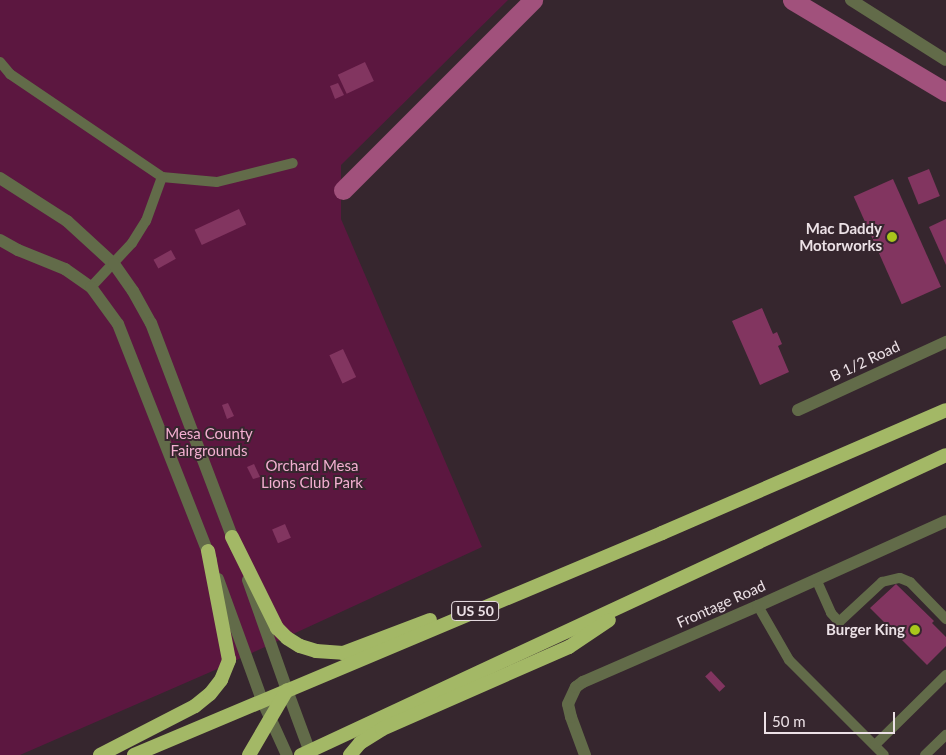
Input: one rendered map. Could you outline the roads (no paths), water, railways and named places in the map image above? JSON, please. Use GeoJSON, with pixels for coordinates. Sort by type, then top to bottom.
{"type":"FeatureCollection","features":[{"type":"Feature","properties":{"kind":"highway","name":"US 50"},"geometry":{"type":"LineString","coordinates":[[134,755],[662,533],[946,410]]}},
{"type":"Feature","properties":{"kind":"highway"},"geometry":{"type":"LineString","coordinates":[[307,754],[946,455]]}},
{"type":"Feature","properties":{"kind":"highway"},"geometry":{"type":"LineString","coordinates":[[232,537],[277,628],[287,638],[300,646],[331,653],[343,653],[662,533]]}},
{"type":"Feature","properties":{"kind":"highway"},"geometry":{"type":"LineString","coordinates":[[100,755],[195,706],[210,694],[221,680],[229,660],[208,551]]}},
{"type":"Feature","properties":{"kind":"highway"},"geometry":{"type":"LineString","coordinates":[[350,755],[360,743],[382,729],[569,647],[640,598]]}},
{"type":"Feature","properties":{"kind":"highway"},"geometry":{"type":"LineString","coordinates":[[249,755],[287,690]]}},
{"type":"Feature","properties":{"kind":"street"},"geometry":{"type":"LineString","coordinates":[[851,0],[946,60]]}},
{"type":"Feature","properties":{"kind":"street"},"geometry":{"type":"LineString","coordinates":[[0,178],[67,222],[114,264],[134,291],[151,323],[232,537],[287,690],[307,754]]}},
{"type":"Feature","properties":{"kind":"street"},"geometry":{"type":"LineString","coordinates":[[0,240],[18,250],[65,269],[91,287],[118,324],[208,551],[262,700],[287,755]]}},
{"type":"Feature","properties":{"kind":"street","name":"B 1/2 Road"},"geometry":{"type":"LineString","coordinates":[[798,410],[946,342]]}},
{"type":"Feature","properties":{"kind":"street","name":"Frontage Road"},"geometry":{"type":"LineString","coordinates":[[585,755],[570,718],[568,704],[576,687],[583,682],[946,521]]}},
{"type":"Feature","properties":{"kind":"lane"},"geometry":{"type":"LineString","coordinates":[[0,62],[10,74],[162,177],[217,182],[293,164]]}},
{"type":"Feature","properties":{"kind":"lane"},"geometry":{"type":"LineString","coordinates":[[91,287],[114,264],[146,221],[162,177]]}},
{"type":"Feature","properties":{"kind":"lane"},"geometry":{"type":"LineString","coordinates":[[816,579],[831,613],[839,622],[882,582],[900,578],[910,582],[946,619]]}},
{"type":"Feature","properties":{"kind":"lane"},"geometry":{"type":"LineString","coordinates":[[758,606],[789,660],[884,755]]}},
{"type":"Feature","properties":{"kind":"lane"},"geometry":{"type":"LineString","coordinates":[[875,745],[946,675]]}},
{"type":"Feature","properties":{"kind":"lane"},"geometry":{"type":"LineString","coordinates":[[925,755],[946,735]]}},
{"type":"Feature","properties":{"kind":"waterway"},"geometry":{"type":"LineString","coordinates":[[343,190],[533,0]]}},
{"type":"Feature","properties":{"kind":"waterway"},"geometry":{"type":"LineString","coordinates":[[792,0],[946,92]]}},
{"type":"Feature","properties":{"kind":"place","name":"Mac Daddy Motorworks"},"geometry":{"type":"Point","coordinates":[892,237]}},
{"type":"Feature","properties":{"kind":"place","name":"Burger King"},"geometry":{"type":"Point","coordinates":[915,630]}},
{"type":"Feature","properties":{"kind":"park label","name":"Mesa County Fairgrounds"},"geometry":{"type":"Point","coordinates":[209,442]}},
{"type":"Feature","properties":{"kind":"park label","name":"Orchard Mesa Lions Club Park"},"geometry":{"type":"Point","coordinates":[312,474]}}]}
